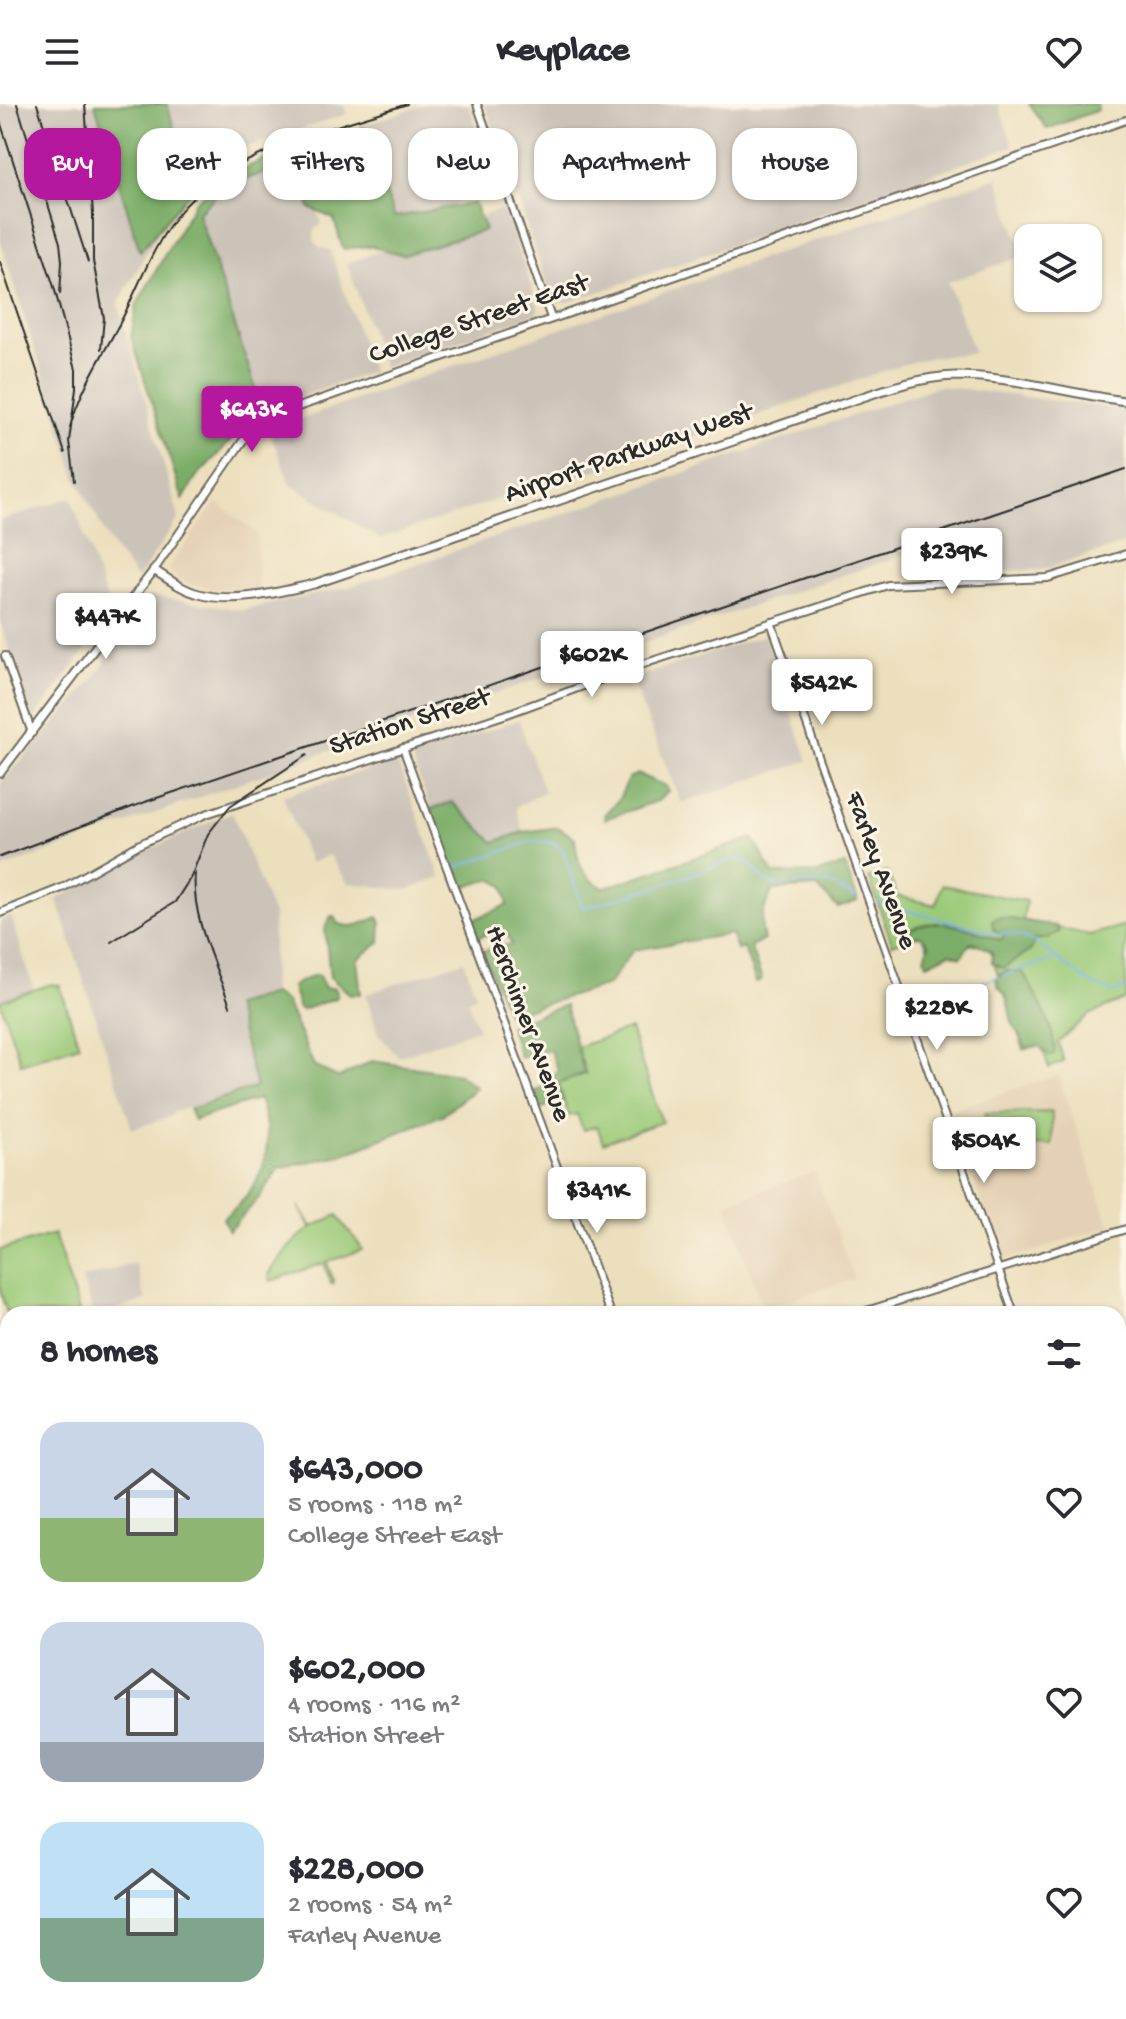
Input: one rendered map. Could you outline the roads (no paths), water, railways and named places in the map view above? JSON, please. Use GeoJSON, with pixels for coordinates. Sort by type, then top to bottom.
{"type":"FeatureCollection","features":[{"type":"Feature","properties":{"kind":"main road","name":"Airport Parkway West"},"geometry":{"type":"LineString","coordinates":[[154,570],[196,594],[215,597],[268,594],[314,584],[842,404],[899,386],[938,378],[993,379],[1126,401]]}},
{"type":"Feature","properties":{"kind":"main road","name":"College Street East"},"geometry":{"type":"LineString","coordinates":[[0,773],[154,570]]}},
{"type":"Feature","properties":{"kind":"street"},"geometry":{"type":"LineString","coordinates":[[477,104],[551,318]]}},
{"type":"Feature","properties":{"kind":"street","name":"College Street East"},"geometry":{"type":"LineString","coordinates":[[154,570],[244,439],[260,424],[297,406],[1126,120]]}},
{"type":"Feature","properties":{"kind":"street","name":"Station Street"},"geometry":{"type":"LineString","coordinates":[[0,913],[64,887],[171,828],[771,622],[888,585],[1048,578],[1126,554]]}},
{"type":"Feature","properties":{"kind":"street","name":"Farley Avenue"},"geometry":{"type":"LineString","coordinates":[[771,622],[1011,1306]]}},
{"type":"Feature","properties":{"kind":"street"},"geometry":{"type":"LineString","coordinates":[[5,656],[32,733]]}},
{"type":"Feature","properties":{"kind":"street","name":"Herchimer Avenue"},"geometry":{"type":"LineString","coordinates":[[403,748],[608,1306]]}},
{"type":"Feature","properties":{"kind":"street"},"geometry":{"type":"LineString","coordinates":[[883,1306],[1126,1229]]}},
{"type":"Feature","properties":{"kind":"waterway"},"geometry":{"type":"LineString","coordinates":[[457,867],[531,841],[544,841],[562,849],[583,908],[663,885],[733,859],[748,862],[766,882],[776,885],[828,883],[855,897]]}},
{"type":"Feature","properties":{"kind":"waterway"},"geometry":{"type":"LineString","coordinates":[[877,902],[994,933],[1020,936],[1044,949],[1089,982],[1116,992],[1126,988]]}},
{"type":"Feature","properties":{"kind":"waterway"},"geometry":{"type":"LineString","coordinates":[[1016,971],[1053,960]]}},
{"type":"Feature","properties":{"kind":"waterway"},"geometry":{"type":"LineString","coordinates":[[1003,975],[1013,972]]}},
{"type":"Feature","properties":{"kind":"waterway"},"geometry":{"type":"LineString","coordinates":[[982,982],[998,977]]}},
{"type":"Feature","properties":{"kind":"railway"},"geometry":{"type":"LineString","coordinates":[[17,104],[60,243],[60,294]]}},
{"type":"Feature","properties":{"kind":"railway"},"geometry":{"type":"LineString","coordinates":[[37,104],[88,262]]}},
{"type":"Feature","properties":{"kind":"railway"},"geometry":{"type":"LineString","coordinates":[[85,104],[93,261],[104,318],[101,349]]}},
{"type":"Feature","properties":{"kind":"railway"},"geometry":{"type":"LineString","coordinates":[[70,427],[86,385],[155,251],[169,226],[199,192],[253,158],[315,133],[407,104]]}},
{"type":"Feature","properties":{"kind":"railway"},"geometry":{"type":"LineString","coordinates":[[0,121],[54,287],[76,369],[69,441],[74,481]]}},
{"type":"Feature","properties":{"kind":"railway"},"geometry":{"type":"LineString","coordinates":[[0,262],[65,453]]}},
{"type":"Feature","properties":{"kind":"railway"},"geometry":{"type":"LineString","coordinates":[[0,857],[148,801],[1126,469]]}},
{"type":"Feature","properties":{"kind":"railway"},"geometry":{"type":"LineString","coordinates":[[111,942],[175,902],[191,877],[208,834],[230,806],[307,755]]}},
{"type":"Feature","properties":{"kind":"railway"},"geometry":{"type":"LineString","coordinates":[[195,873],[201,924],[230,1006]]}}]}
